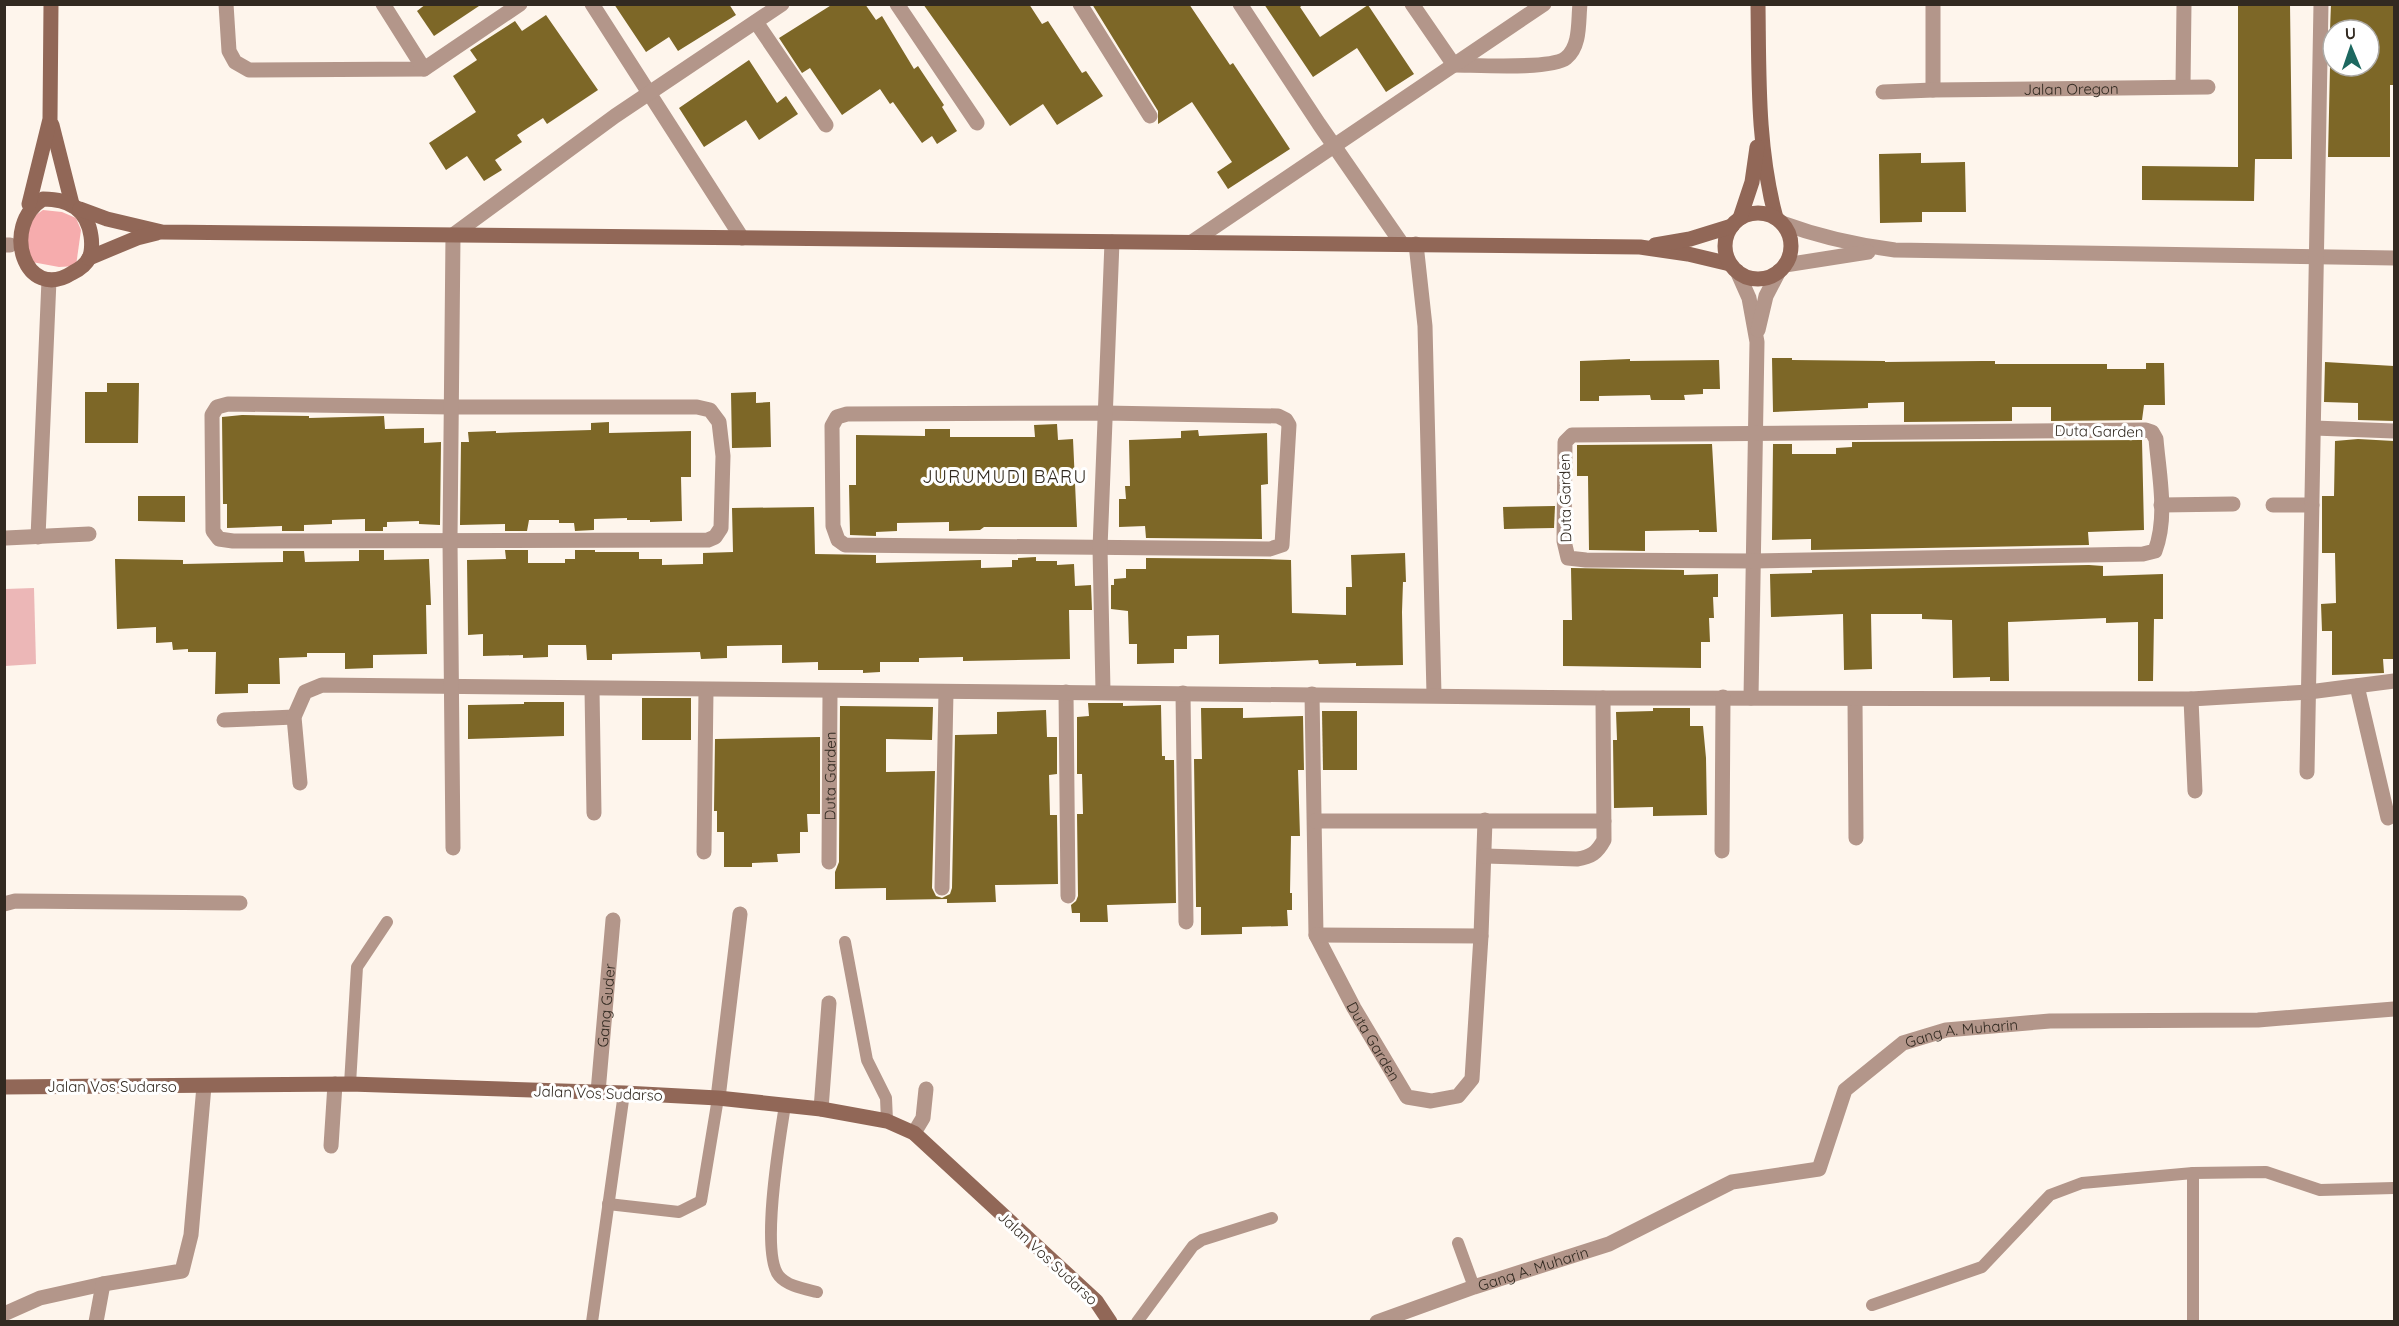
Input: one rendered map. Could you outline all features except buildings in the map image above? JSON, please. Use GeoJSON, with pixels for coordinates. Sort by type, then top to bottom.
{"type":"FeatureCollection","features":[{"type":"Feature","properties":{"kind":"street"},"geometry":{"type":"LineString","coordinates":[[29,204],[50,119],[51,4]]}},
{"type":"Feature","properties":{"kind":"street"},"geometry":{"type":"LineString","coordinates":[[226,4],[229,51],[235,62],[249,70],[424,69],[520,4]]}},
{"type":"Feature","properties":{"kind":"street"},"geometry":{"type":"LineString","coordinates":[[383,4],[424,69]]}},
{"type":"Feature","properties":{"kind":"street"},"geometry":{"type":"LineString","coordinates":[[592,4],[742,238]]}},
{"type":"Feature","properties":{"kind":"street"},"geometry":{"type":"LineString","coordinates":[[453,235],[649,92],[782,4]]}},
{"type":"Feature","properties":{"kind":"street"},"geometry":{"type":"LineString","coordinates":[[897,4],[977,123]]}},
{"type":"Feature","properties":{"kind":"street"},"geometry":{"type":"LineString","coordinates":[[1080,4],[1150,116]]}},
{"type":"Feature","properties":{"kind":"street"},"geometry":{"type":"LineString","coordinates":[[1240,4],[1334,146],[1409,244],[1425,326],[1434,694]]}},
{"type":"Feature","properties":{"kind":"street"},"geometry":{"type":"LineString","coordinates":[[1412,4],[1454,65]]}},
{"type":"Feature","properties":{"kind":"street"},"geometry":{"type":"LineString","coordinates":[[1192,242],[1544,4]]}},
{"type":"Feature","properties":{"kind":"street"},"geometry":{"type":"LineString","coordinates":[[1454,65],[1546,65],[1566,58],[1577,41],[1580,4]]}},
{"type":"Feature","properties":{"kind":"street"},"geometry":{"type":"LineString","coordinates":[[1752,698],[1757,336],[1766,296],[1790,255],[1791,243],[1788,232],[1779,221],[1767,184],[1760,120],[1758,4]]}},
{"type":"Feature","properties":{"kind":"street"},"geometry":{"type":"LineString","coordinates":[[1933,4],[1933,90]]}},
{"type":"Feature","properties":{"kind":"street"},"geometry":{"type":"LineString","coordinates":[[2183,86],[2184,4]]}},
{"type":"Feature","properties":{"kind":"street"},"geometry":{"type":"LineString","coordinates":[[2307,772],[2321,4]]}},
{"type":"Feature","properties":{"kind":"street"},"geometry":{"type":"LineString","coordinates":[[756,22],[826,125]]}},
{"type":"Feature","properties":{"kind":"street","name":"Jalan Oregon"},"geometry":{"type":"LineString","coordinates":[[1883,93],[1933,90],[2208,87]]}},
{"type":"Feature","properties":{"kind":"street"},"geometry":{"type":"LineString","coordinates":[[50,119],[76,207],[89,224],[92,240],[89,258]]}},
{"type":"Feature","properties":{"kind":"street"},"geometry":{"type":"LineString","coordinates":[[1757,336],[1749,298],[1725,249],[1727,233],[1736,222],[1752,182],[1760,120]]}},
{"type":"Feature","properties":{"kind":"street"},"geometry":{"type":"LineString","coordinates":[[162,232],[137,238],[89,258],[79,269],[65,278],[49,280],[35,277],[23,269],[7,245],[18,215],[29,204],[43,199],[58,199],[125,225],[162,232],[1640,247],[1688,254],[1734,267],[1755,279],[1764,278],[1782,268],[1822,258],[1895,250]]}},
{"type":"Feature","properties":{"kind":"street"},"geometry":{"type":"LineString","coordinates":[[1640,247],[1690,239],[1759,213],[1819,236],[1857,245],[1895,250],[2394,258]]}},
{"type":"Feature","properties":{"kind":"street"},"geometry":{"type":"LineString","coordinates":[[453,235],[450,540],[453,848]]}},
{"type":"Feature","properties":{"kind":"street"},"geometry":{"type":"LineString","coordinates":[[1103,691],[1100,548],[1112,242]]}},
{"type":"Feature","properties":{"kind":"street"},"geometry":{"type":"LineString","coordinates":[[38,537],[49,280]]}},
{"type":"Feature","properties":{"kind":"street"},"geometry":{"type":"LineString","coordinates":[[228,404],[697,407],[710,410],[719,422],[723,456],[720,528],[715,537],[708,540],[450,540],[233,541],[219,539],[213,531],[212,416],[217,407],[228,404]]}},
{"type":"Feature","properties":{"kind":"street"},"geometry":{"type":"LineString","coordinates":[[1104,413],[1278,416],[1286,420],[1289,426],[1282,545],[1270,549],[1100,548],[845,545],[838,540],[833,526],[832,426],[837,417],[847,414],[1104,413]]}},
{"type":"Feature","properties":{"kind":"street"},"geometry":{"type":"LineString","coordinates":[[2314,428],[2394,430]]}},
{"type":"Feature","properties":{"kind":"street","name":"Duta Garden"},"geometry":{"type":"LineString","coordinates":[[2145,430],[2152,432],[2156,440],[2161,505],[2160,538],[2155,551],[2143,554],[1754,561],[1568,558],[1564,541],[1564,442],[1572,435],[1755,433],[2145,430]]}},
{"type":"Feature","properties":{"kind":"street"},"geometry":{"type":"LineString","coordinates":[[2161,505],[2233,504]]}},
{"type":"Feature","properties":{"kind":"street"},"geometry":{"type":"LineString","coordinates":[[2273,505],[2312,505]]}},
{"type":"Feature","properties":{"kind":"street"},"geometry":{"type":"LineString","coordinates":[[6,538],[89,534]]}},
{"type":"Feature","properties":{"kind":"street"},"geometry":{"type":"LineString","coordinates":[[300,783],[294,717],[305,692],[322,685],[830,692],[1103,691],[1434,694],[1603,698],[2191,699],[2308,692],[2394,681]]}},
{"type":"Feature","properties":{"kind":"street"},"geometry":{"type":"LineString","coordinates":[[2357,687],[2388,818]]}},
{"type":"Feature","properties":{"kind":"street"},"geometry":{"type":"LineString","coordinates":[[592,689],[594,813]]}},
{"type":"Feature","properties":{"kind":"street"},"geometry":{"type":"LineString","coordinates":[[704,852],[706,690]]}},
{"type":"Feature","properties":{"kind":"street","name":"Duta Garden"},"geometry":{"type":"LineString","coordinates":[[828,862],[830,692]]}},
{"type":"Feature","properties":{"kind":"street"},"geometry":{"type":"LineString","coordinates":[[942,888],[946,692]]}},
{"type":"Feature","properties":{"kind":"street"},"geometry":{"type":"LineString","coordinates":[[1066,692],[1068,896]]}},
{"type":"Feature","properties":{"kind":"street"},"geometry":{"type":"LineString","coordinates":[[1184,693],[1186,922]]}},
{"type":"Feature","properties":{"kind":"street","name":"Duta Garden"},"geometry":{"type":"LineString","coordinates":[[1312,694],[1316,935],[1354,1008],[1407,1097],[1431,1101],[1458,1096],[1472,1079],[1481,936],[1485,820]]}},
{"type":"Feature","properties":{"kind":"street"},"geometry":{"type":"LineString","coordinates":[[1722,851],[1723,697]]}},
{"type":"Feature","properties":{"kind":"street"},"geometry":{"type":"LineString","coordinates":[[1485,856],[1590,857],[1599,851],[1604,840],[1603,698]]}},
{"type":"Feature","properties":{"kind":"street"},"geometry":{"type":"LineString","coordinates":[[1855,699],[1856,838]]}},
{"type":"Feature","properties":{"kind":"street"},"geometry":{"type":"LineString","coordinates":[[2191,699],[2195,791]]}},
{"type":"Feature","properties":{"kind":"street"},"geometry":{"type":"LineString","coordinates":[[224,720],[294,717]]}},
{"type":"Feature","properties":{"kind":"street"},"geometry":{"type":"LineString","coordinates":[[1315,820],[1604,821]]}},
{"type":"Feature","properties":{"kind":"street"},"geometry":{"type":"LineString","coordinates":[[4,904],[15,901],[240,903]]}},
{"type":"Feature","properties":{"kind":"street"},"geometry":{"type":"LineString","coordinates":[[718,1098],[740,914]]}},
{"type":"Feature","properties":{"kind":"street","name":"Gang Guder"},"geometry":{"type":"LineString","coordinates":[[598,1092],[613,920]]}},
{"type":"Feature","properties":{"kind":"street"},"geometry":{"type":"LineString","coordinates":[[1316,935],[1481,936]]}},
{"type":"Feature","properties":{"kind":"street"},"geometry":{"type":"LineString","coordinates":[[821,1109],[829,1003]]}},
{"type":"Feature","properties":{"kind":"street","name":"Gang A. Muharin"},"geometry":{"type":"LineString","coordinates":[[1377,1322],[1474,1287],[1609,1244],[1732,1182],[1819,1168],[1845,1090],[1903,1043],[1946,1030],[2050,1021],[2258,1020],[2394,1009]]}},
{"type":"Feature","properties":{"kind":"street"},"geometry":{"type":"LineString","coordinates":[[331,1146],[342,1084]]}},
{"type":"Feature","properties":{"kind":"street","name":"Jalan Vos Sudarso"},"geometry":{"type":"LineString","coordinates":[[4,1087],[342,1084],[624,1093],[718,1098],[785,1105],[887,1121],[914,1133],[1096,1300],[1110,1322]]}},
{"type":"Feature","properties":{"kind":"street"},"geometry":{"type":"LineString","coordinates":[[4,1314],[40,1298],[103,1284],[182,1271],[191,1235],[204,1086]]}},
{"type":"Feature","properties":{"kind":"street"},"geometry":{"type":"LineString","coordinates":[[914,1133],[923,1118],[926,1089]]}},
{"type":"Feature","properties":{"kind":"street"},"geometry":{"type":"LineString","coordinates":[[96,1322],[103,1284]]}},
{"type":"Feature","properties":{"kind":"lane"},"geometry":{"type":"LineString","coordinates":[[342,1084],[357,967],[387,922]]}},
{"type":"Feature","properties":{"kind":"lane"},"geometry":{"type":"LineString","coordinates":[[844,942],[867,1060],[886,1098],[887,1121]]}},
{"type":"Feature","properties":{"kind":"lane"},"geometry":{"type":"LineString","coordinates":[[592,1322],[624,1093]]}},
{"type":"Feature","properties":{"kind":"lane"},"geometry":{"type":"LineString","coordinates":[[608,1204],[679,1212],[701,1202],[718,1098]]}},
{"type":"Feature","properties":{"kind":"lane"},"geometry":{"type":"LineString","coordinates":[[785,1105],[770,1235],[772,1264],[779,1277],[793,1286],[817,1292]]}},
{"type":"Feature","properties":{"kind":"lane"},"geometry":{"type":"LineString","coordinates":[[1872,1305],[1982,1267],[2050,1196],[2082,1183],[2193,1173],[2266,1172],[2320,1191],[2394,1188]]}},
{"type":"Feature","properties":{"kind":"lane"},"geometry":{"type":"LineString","coordinates":[[2193,1173],[2193,1322]]}},
{"type":"Feature","properties":{"kind":"lane"},"geometry":{"type":"LineString","coordinates":[[1137,1322],[1193,1246],[1202,1240],[1272,1218]]}},
{"type":"Feature","properties":{"kind":"lane"},"geometry":{"type":"LineString","coordinates":[[1458,1243],[1474,1287]]}},
{"type":"Feature","properties":{"kind":"shaded area"},"geometry":{"type":"Polygon","coordinates":[[[43,210],[62,212],[76,218],[81,230],[76,266],[59,267],[32,262],[20,245],[26,222],[43,210]]]}},
{"type":"Feature","properties":{"kind":"shaded area"},"geometry":{"type":"Polygon","coordinates":[[[34,588],[36,664],[5,666],[5,589],[34,588]]]}},
{"type":"Feature","properties":{"kind":"district","name":"JURUMUDI BARU"},"geometry":{"type":"Point","coordinates":[1005,476]}}]}
